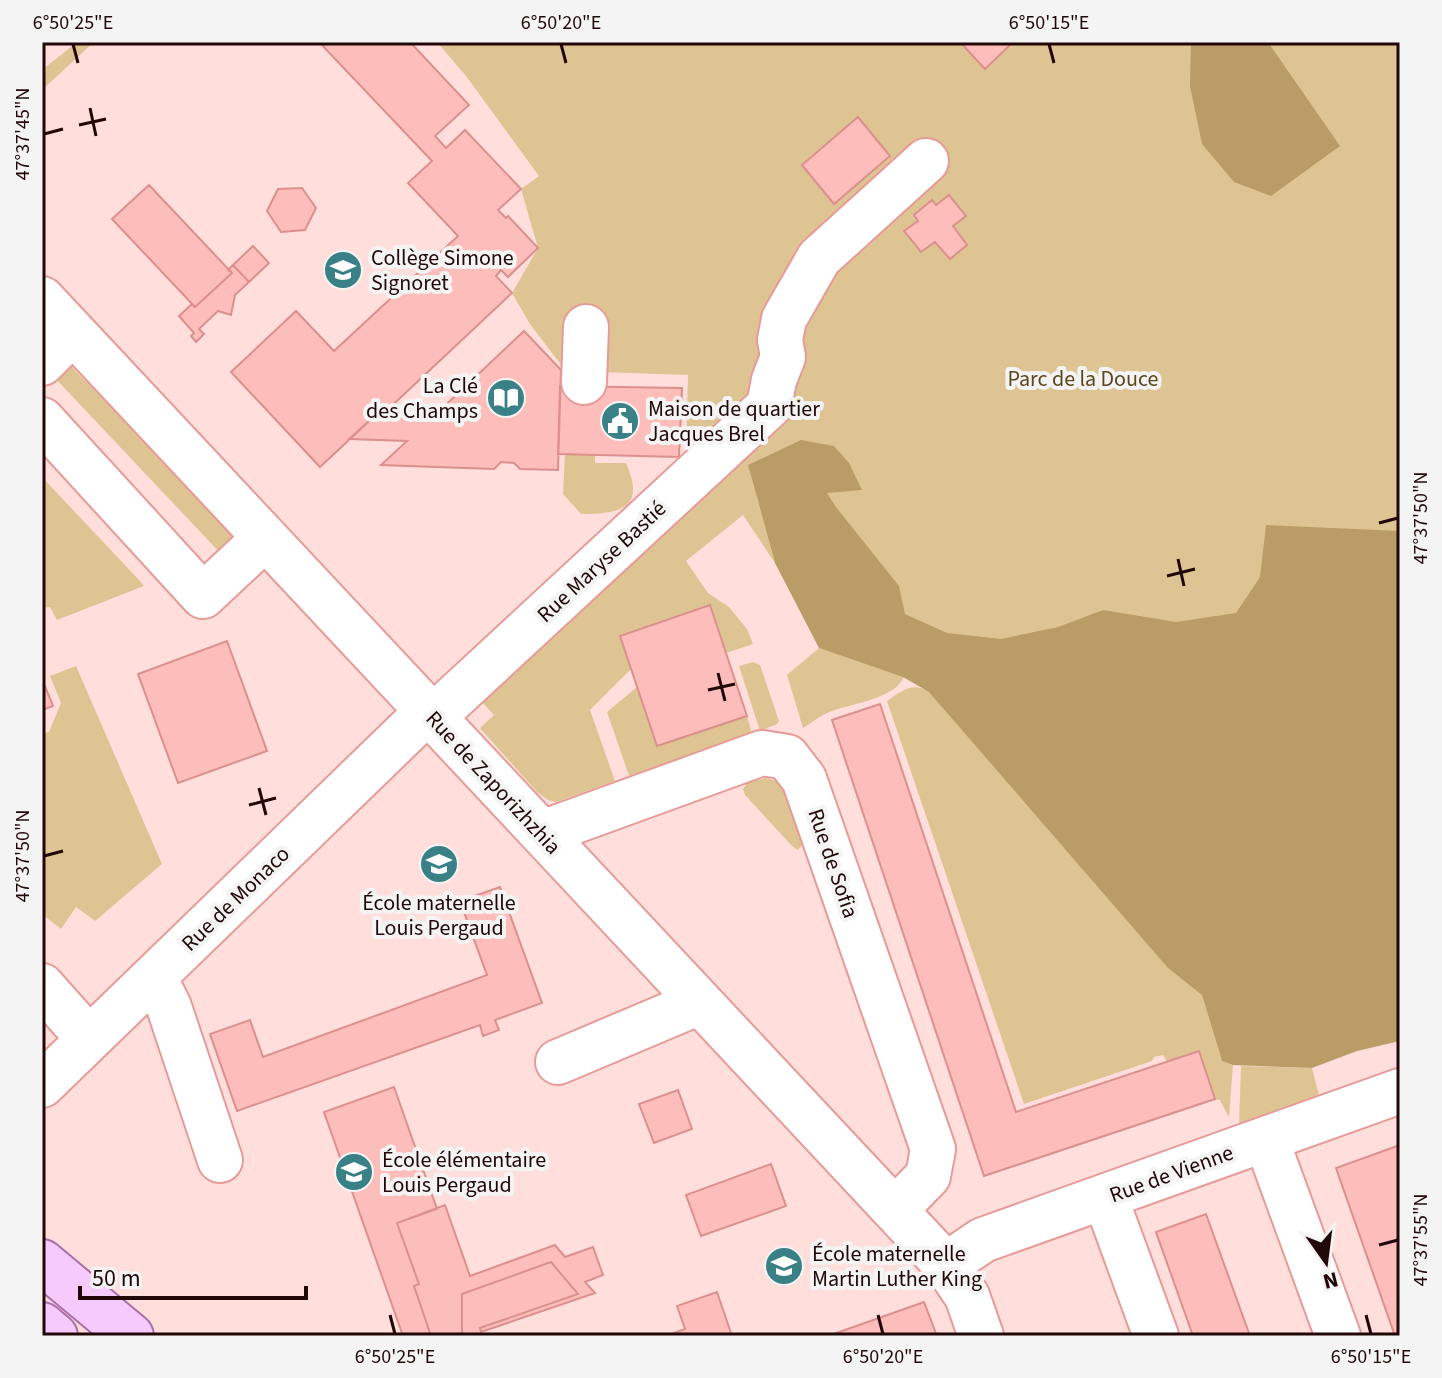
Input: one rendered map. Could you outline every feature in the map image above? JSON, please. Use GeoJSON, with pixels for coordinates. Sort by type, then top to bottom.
{"type":"FeatureCollection","features":[{"type":"Feature","properties":{"kind":"main road"},"geometry":{"type":"LineString","coordinates":[[42,1262],[131,1336]]}},
{"type":"Feature","properties":{"kind":"main road"},"geometry":{"type":"LineString","coordinates":[[42,1325],[55,1336]]}},
{"type":"Feature","properties":{"kind":"street","name":"Rue Maryse Bastié"},"geometry":{"type":"LineString","coordinates":[[431,714],[769,406],[783,357],[780,340],[784,319],[819,258],[926,161]]}},
{"type":"Feature","properties":{"kind":"street","name":"Rue de Zaporizhzhia"},"geometry":{"type":"LineString","coordinates":[[42,299],[946,1265],[967,1296],[981,1336]]}},
{"type":"Feature","properties":{"kind":"street"},"geometry":{"type":"LineString","coordinates":[[584,382],[586,327]]}},
{"type":"Feature","properties":{"kind":"street"},"geometry":{"type":"LineString","coordinates":[[42,363],[73,332]]}},
{"type":"Feature","properties":{"kind":"street"},"geometry":{"type":"LineString","coordinates":[[42,420],[203,596],[265,538]]}},
{"type":"Feature","properties":{"kind":"street","name":"Rue de Monaco"},"geometry":{"type":"LineString","coordinates":[[42,1085],[431,714]]}},
{"type":"Feature","properties":{"kind":"street","name":"Rue de Sofia"},"geometry":{"type":"LineString","coordinates":[[542,833],[762,753],[787,757],[804,779],[933,1149],[928,1176],[895,1210]]}},
{"type":"Feature","properties":{"kind":"street"},"geometry":{"type":"LineString","coordinates":[[157,974],[220,1160]]}},
{"type":"Feature","properties":{"kind":"street"},"geometry":{"type":"LineString","coordinates":[[42,986],[89,1039]]}},
{"type":"Feature","properties":{"kind":"street"},"geometry":{"type":"LineString","coordinates":[[558,1062],[700,1002]]}},
{"type":"Feature","properties":{"kind":"street","name":"Rue de Vienne"},"geometry":{"type":"LineString","coordinates":[[946,1265],[983,1240],[1400,1091]]}},
{"type":"Feature","properties":{"kind":"street"},"geometry":{"type":"LineString","coordinates":[[1266,1139],[1338,1336]]}},
{"type":"Feature","properties":{"kind":"street"},"geometry":{"type":"LineString","coordinates":[[1105,1197],[1156,1336]]}},
{"type":"Feature","properties":{"kind":"green space"},"geometry":{"type":"Polygon","coordinates":[[[77,42],[94,42],[42,90],[42,70],[77,42]]]}},
{"type":"Feature","properties":{"kind":"green space","name":"Parc de la Douce"},"geometry":{"type":"Polygon","coordinates":[[[437,42],[1400,42],[1400,1037],[1202,995],[1222,1061],[1233,1065],[1229,1117],[1220,1100],[1215,1099],[1199,1052],[1167,1062],[1163,1055],[1154,1057],[1152,1061],[1024,1104],[887,701],[910,688],[926,690],[749,469],[775,563],[743,515],[686,561],[708,593],[729,607],[747,629],[753,644],[726,653],[631,669],[590,710],[615,781],[556,802],[537,792],[480,728],[494,715],[481,701],[743,460],[757,387],[686,450],[688,375],[568,374],[530,324],[512,293],[538,248],[521,189],[539,176],[466,76],[437,42]]]}},
{"type":"Feature","properties":{"kind":"green space"},"geometry":{"type":"Polygon","coordinates":[[[69,364],[238,539],[224,557],[53,376],[69,364]]]}},
{"type":"Feature","properties":{"kind":"green space"},"geometry":{"type":"Polygon","coordinates":[[[565,454],[595,454],[595,463],[626,463],[633,490],[631,499],[618,510],[581,514],[563,494],[565,454]]]}},
{"type":"Feature","properties":{"kind":"green space"},"geometry":{"type":"Polygon","coordinates":[[[42,477],[144,586],[57,620],[50,607],[42,608],[42,477]]]}},
{"type":"Feature","properties":{"kind":"green space"},"geometry":{"type":"Polygon","coordinates":[[[819,648],[904,677],[890,691],[834,710],[803,728],[787,675],[819,648]]]}},
{"type":"Feature","properties":{"kind":"green space"},"geometry":{"type":"Polygon","coordinates":[[[753,662],[760,665],[779,721],[760,731],[739,666],[753,662]]]}},
{"type":"Feature","properties":{"kind":"green space"},"geometry":{"type":"Polygon","coordinates":[[[76,666],[162,864],[95,921],[76,907],[61,929],[42,914],[42,733],[49,732],[61,703],[50,676],[76,666]]]}},
{"type":"Feature","properties":{"kind":"green space"},"geometry":{"type":"Polygon","coordinates":[[[637,687],[657,746],[747,716],[752,734],[629,776],[607,712],[637,687]]]}},
{"type":"Feature","properties":{"kind":"green space"},"geometry":{"type":"Polygon","coordinates":[[[766,778],[776,781],[784,789],[802,845],[798,850],[745,795],[743,789],[747,783],[766,778]]]}},
{"type":"Feature","properties":{"kind":"green space"},"geometry":{"type":"Polygon","coordinates":[[[1241,1066],[1312,1068],[1319,1095],[1239,1124],[1241,1066]]]}},
{"type":"Feature","properties":{"kind":"shaded area"},"geometry":{"type":"Polygon","coordinates":[[[1191,42],[1268,42],[1340,146],[1271,196],[1234,182],[1202,144],[1190,86],[1191,42]]]}},
{"type":"Feature","properties":{"kind":"shaded area"},"geometry":{"type":"Polygon","coordinates":[[[801,440],[834,446],[849,463],[862,490],[827,493],[899,586],[905,614],[947,633],[1001,639],[1058,627],[1103,610],[1176,622],[1236,613],[1260,577],[1266,525],[1400,531],[1400,1041],[1357,1051],[1312,1068],[1233,1065],[1222,1061],[1202,995],[1168,968],[929,692],[903,677],[819,648],[775,563],[748,465],[801,440]]]}},
{"type":"Feature","properties":{"kind":"building"},"geometry":{"type":"Polygon","coordinates":[[[319,42],[410,42],[469,105],[435,136],[446,148],[465,130],[521,189],[498,210],[506,218],[508,216],[538,248],[508,277],[501,270],[496,276],[512,293],[383,414],[380,411],[320,467],[231,372],[296,311],[334,351],[458,236],[408,183],[432,161],[319,42]]]}},
{"type":"Feature","properties":{"kind":"building"},"geometry":{"type":"Polygon","coordinates":[[[960,42],[1013,42],[985,69],[960,42]]]}},
{"type":"Feature","properties":{"kind":"building"},"geometry":{"type":"Polygon","coordinates":[[[858,117],[890,156],[834,204],[802,165],[858,117]]]}},
{"type":"Feature","properties":{"kind":"building"},"geometry":{"type":"Polygon","coordinates":[[[149,185],[232,273],[195,307],[112,219],[149,185]]]}},
{"type":"Feature","properties":{"kind":"building"},"geometry":{"type":"Polygon","coordinates":[[[302,188],[316,208],[305,230],[281,232],[267,211],[278,189],[302,188]]]}},
{"type":"Feature","properties":{"kind":"building"},"geometry":{"type":"Polygon","coordinates":[[[949,195],[966,216],[953,226],[967,245],[950,259],[935,242],[921,252],[904,231],[918,221],[914,215],[932,200],[936,205],[949,195]]]}},
{"type":"Feature","properties":{"kind":"building"},"geometry":{"type":"Polygon","coordinates":[[[253,246],[269,263],[249,282],[233,265],[253,246]]]}},
{"type":"Feature","properties":{"kind":"building"},"geometry":{"type":"Polygon","coordinates":[[[233,265],[249,282],[235,295],[231,315],[218,311],[199,329],[204,334],[196,342],[191,336],[194,333],[179,316],[192,304],[195,307],[232,273],[228,270],[233,265]]]}},
{"type":"Feature","properties":{"kind":"building","name":"La Clé des Champs"},"geometry":{"type":"Polygon","coordinates":[[[524,331],[561,370],[558,470],[520,469],[514,463],[501,462],[494,469],[381,465],[407,441],[349,439],[380,411],[383,414],[434,416],[524,331]]]}},
{"type":"Feature","properties":{"kind":"building","name":"Maison de quartier Jacques Brel"},"geometry":{"type":"Polygon","coordinates":[[[560,386],[682,388],[679,457],[558,454],[560,386]]]}},
{"type":"Feature","properties":{"kind":"building"},"geometry":{"type":"Polygon","coordinates":[[[710,605],[747,716],[657,746],[620,636],[710,605]]]}},
{"type":"Feature","properties":{"kind":"building"},"geometry":{"type":"Polygon","coordinates":[[[227,641],[267,751],[178,783],[138,674],[227,641]]]}},
{"type":"Feature","properties":{"kind":"building"},"geometry":{"type":"Polygon","coordinates":[[[42,679],[53,706],[42,710],[42,679]]]}},
{"type":"Feature","properties":{"kind":"building"},"geometry":{"type":"Polygon","coordinates":[[[880,704],[1016,1112],[1199,1051],[1215,1099],[984,1176],[832,720],[880,704]]]}},
{"type":"Feature","properties":{"kind":"building"},"geometry":{"type":"Polygon","coordinates":[[[500,887],[542,1003],[495,1020],[499,1030],[483,1036],[480,1025],[237,1111],[210,1034],[250,1020],[263,1057],[487,975],[460,901],[500,887]]]}},
{"type":"Feature","properties":{"kind":"building"},"geometry":{"type":"Polygon","coordinates":[[[394,1087],[437,1209],[397,1223],[419,1284],[414,1286],[431,1336],[403,1336],[324,1112],[394,1087]]]}},
{"type":"Feature","properties":{"kind":"building"},"geometry":{"type":"Polygon","coordinates":[[[678,1090],[692,1129],[654,1143],[639,1104],[678,1090]]]}},
{"type":"Feature","properties":{"kind":"building"},"geometry":{"type":"Polygon","coordinates":[[[1400,1145],[1400,1336],[1395,1336],[1336,1168],[1400,1145]]]}},
{"type":"Feature","properties":{"kind":"building"},"geometry":{"type":"Polygon","coordinates":[[[771,1164],[786,1206],[701,1236],[686,1195],[771,1164]]]}},
{"type":"Feature","properties":{"kind":"building"},"geometry":{"type":"Polygon","coordinates":[[[445,1205],[470,1276],[555,1245],[565,1257],[593,1247],[603,1275],[585,1282],[595,1293],[481,1332],[480,1328],[578,1294],[551,1262],[462,1294],[462,1336],[431,1336],[414,1286],[419,1284],[397,1223],[445,1205]]]}},
{"type":"Feature","properties":{"kind":"building"},"geometry":{"type":"Polygon","coordinates":[[[1206,1214],[1250,1336],[1193,1336],[1156,1232],[1206,1214]]]}},
{"type":"Feature","properties":{"kind":"building"},"geometry":{"type":"Polygon","coordinates":[[[551,1262],[578,1294],[480,1328],[483,1336],[462,1336],[462,1294],[551,1262]]]}},
{"type":"Feature","properties":{"kind":"building"},"geometry":{"type":"Polygon","coordinates":[[[717,1292],[732,1336],[666,1336],[685,1329],[677,1306],[717,1292]]]}},
{"type":"Feature","properties":{"kind":"building"},"geometry":{"type":"Polygon","coordinates":[[[924,1302],[937,1336],[828,1336],[924,1302]]]}},
{"type":"Feature","properties":{"kind":"place","name":"Collège Simone Signoret"},"geometry":{"type":"Point","coordinates":[343,270]}},
{"type":"Feature","properties":{"kind":"place","name":"La Clé des Champs"},"geometry":{"type":"Point","coordinates":[506,398]}},
{"type":"Feature","properties":{"kind":"place","name":"Maison de quartier Jacques Brel"},"geometry":{"type":"Point","coordinates":[620,421]}},
{"type":"Feature","properties":{"kind":"place","name":"École maternelle Louis Pergaud"},"geometry":{"type":"Point","coordinates":[439,864]}},
{"type":"Feature","properties":{"kind":"place","name":"École élémentaire Louis Pergaud"},"geometry":{"type":"Point","coordinates":[354,1172]}},
{"type":"Feature","properties":{"kind":"place","name":"École maternelle Martin Luther King"},"geometry":{"type":"Point","coordinates":[784,1266]}}]}
